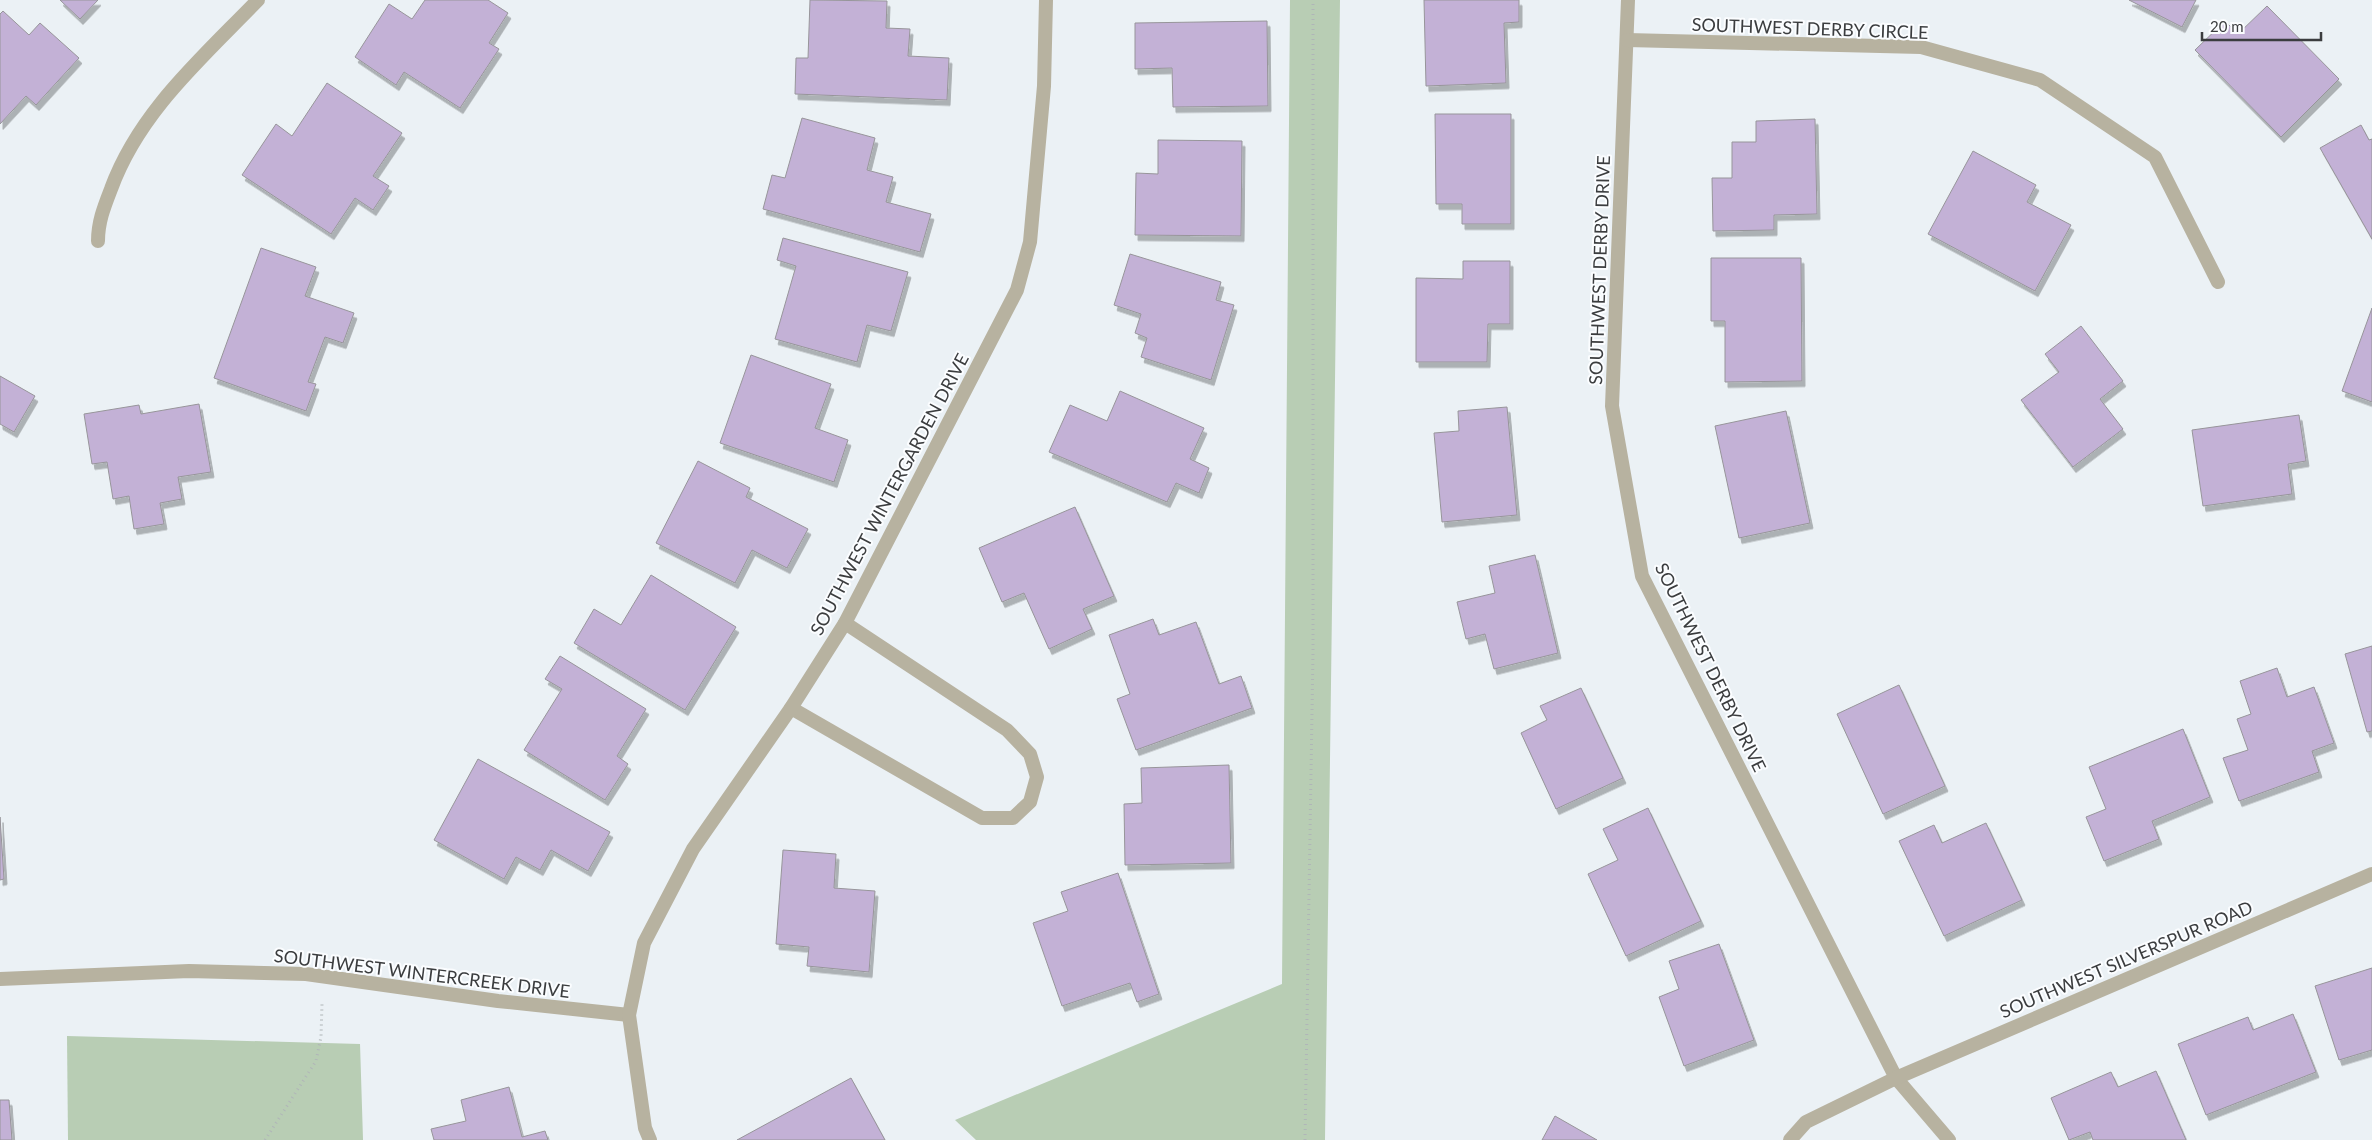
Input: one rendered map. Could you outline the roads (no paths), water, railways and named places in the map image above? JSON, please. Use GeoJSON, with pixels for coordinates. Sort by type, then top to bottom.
{"type":"FeatureCollection","features":[{"type":"Feature","properties":{"kind":"street"},"geometry":{"type":"LineString","coordinates":[[98,241],[98,223],[120,165],[142,128],[162,99],[258,0]]}},
{"type":"Feature","properties":{"kind":"street","name":"SOUTHWEST WINTERGARDEN DRIVE"},"geometry":{"type":"LineString","coordinates":[[650,1140],[645,1128],[629,1016],[644,943],[693,849],[791,708],[845,623],[1017,290],[1030,242],[1044,86],[1046,0]]}},
{"type":"Feature","properties":{"kind":"street","name":"SOUTHWEST DERBY DRIVE"},"geometry":{"type":"LineString","coordinates":[[1628,0],[1612,406],[1642,576],[1896,1078],[1949,1140]]}},
{"type":"Feature","properties":{"kind":"street","name":"SOUTHWEST DERBY CIRCLE"},"geometry":{"type":"LineString","coordinates":[[1627,40],[1921,47],[2040,80],[2155,157],[2218,282]]}},
{"type":"Feature","properties":{"kind":"street"},"geometry":{"type":"LineString","coordinates":[[791,708],[982,818],[1013,818],[1030,802],[1037,777],[1030,754],[1007,730],[845,623]]}},
{"type":"Feature","properties":{"kind":"street","name":"SOUTHWEST SILVERSPUR ROAD"},"geometry":{"type":"LineString","coordinates":[[1790,1140],[1806,1122],[1896,1078],[2372,874]]}},
{"type":"Feature","properties":{"kind":"street","name":"SOUTHWEST WINTERCREEK DRIVE"},"geometry":{"type":"LineString","coordinates":[[0,979],[190,971],[306,974],[498,1001],[629,1016]]}}]}
